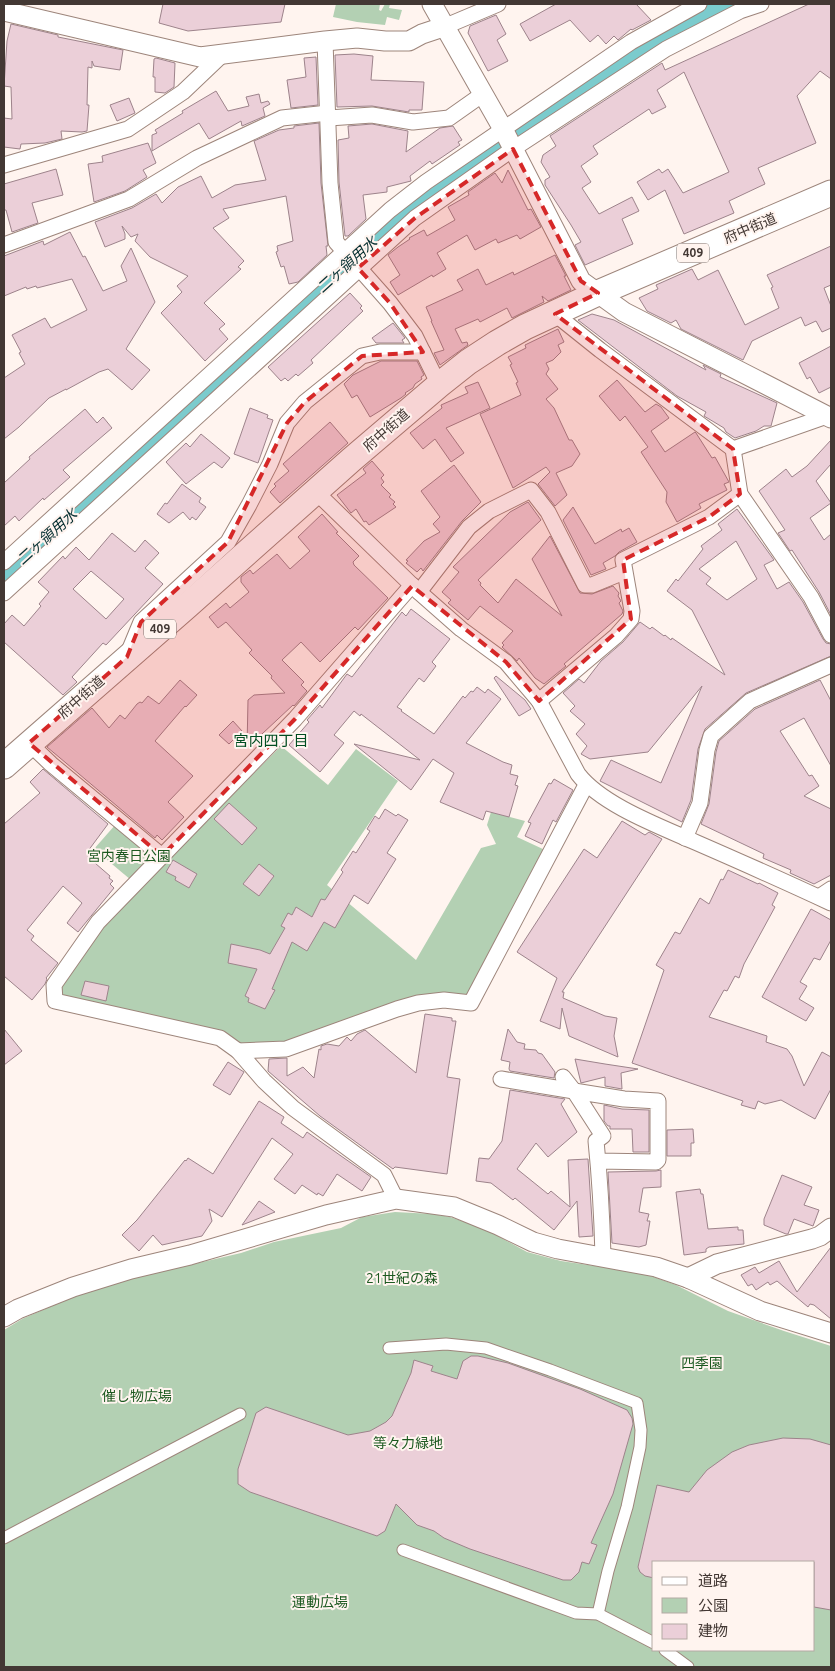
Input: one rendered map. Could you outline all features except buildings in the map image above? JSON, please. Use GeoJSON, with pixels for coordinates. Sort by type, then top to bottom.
{"type":"FeatureCollection","features":[{"type":"Feature","properties":{"kind":"highway","name":"府中街道"},"geometry":{"type":"LineString","coordinates":[[5,761],[29,743],[127,658],[351,460],[468,362],[525,327],[598,293],[831,193]]}},
{"type":"Feature","properties":{"kind":"street"},"geometry":{"type":"LineString","coordinates":[[432,4],[503,129],[581,281],[624,312],[829,417]]}},
{"type":"Feature","properties":{"kind":"street"},"geometry":{"type":"LineString","coordinates":[[4,13],[200,57],[357,38],[385,42],[409,41],[498,4]]}},
{"type":"Feature","properties":{"kind":"street"},"geometry":{"type":"LineString","coordinates":[[4,562],[390,210],[426,182],[631,42],[699,4]]}},
{"type":"Feature","properties":{"kind":"street"},"geometry":{"type":"LineString","coordinates":[[4,593],[415,218],[513,149],[666,49],[740,11],[761,4]]}},
{"type":"Feature","properties":{"kind":"street"},"geometry":{"type":"LineString","coordinates":[[325,41],[330,183],[336,242],[415,336],[439,385]]}},
{"type":"Feature","properties":{"kind":"street"},"geometry":{"type":"LineString","coordinates":[[4,166],[128,129],[183,92],[224,54]]}},
{"type":"Feature","properties":{"kind":"street"},"geometry":{"type":"LineString","coordinates":[[4,245],[129,199],[197,158],[282,118],[372,115],[414,122],[448,118],[483,94]]}},
{"type":"Feature","properties":{"kind":"street"},"geometry":{"type":"LineString","coordinates":[[555,314],[733,449],[740,494],[810,597],[831,635]]}},
{"type":"Feature","properties":{"kind":"street"},"geometry":{"type":"LineString","coordinates":[[127,658],[141,622],[228,542],[253,497],[287,423],[305,402],[362,356],[380,352],[423,352]]}},
{"type":"Feature","properties":{"kind":"street"},"geometry":{"type":"LineString","coordinates":[[733,449],[829,417]]}},
{"type":"Feature","properties":{"kind":"street"},"geometry":{"type":"LineString","coordinates":[[396,1199],[384,1175],[293,1108],[264,1081],[238,1051],[220,1038],[55,1001],[54,985],[98,922],[295,719],[416,589],[469,528],[489,511],[531,490],[548,512],[585,585],[592,585],[624,572]]}},
{"type":"Feature","properties":{"kind":"street"},"geometry":{"type":"LineString","coordinates":[[316,492],[416,589],[461,629],[506,662],[538,700],[578,774],[586,785],[600,796],[652,823],[827,896]]}},
{"type":"Feature","properties":{"kind":"street"},"geometry":{"type":"LineString","coordinates":[[538,700],[616,636],[631,619],[632,611],[623,560],[709,517],[740,494]]}},
{"type":"Feature","properties":{"kind":"street"},"geometry":{"type":"LineString","coordinates":[[685,838],[700,803],[706,750],[711,736],[750,701],[831,665]]}},
{"type":"Feature","properties":{"kind":"street"},"geometry":{"type":"LineString","coordinates":[[29,743],[51,764],[162,856]]}},
{"type":"Feature","properties":{"kind":"street"},"geometry":{"type":"LineString","coordinates":[[238,1051],[286,1049],[418,1003],[444,1000],[471,1003],[586,785]]}},
{"type":"Feature","properties":{"kind":"street"},"geometry":{"type":"LineString","coordinates":[[563,1077],[603,1136],[596,1141],[603,1256]]}},
{"type":"Feature","properties":{"kind":"street"},"geometry":{"type":"LineString","coordinates":[[501,1079],[624,1099],[658,1101],[658,1160],[656,1162],[598,1161]]}},
{"type":"Feature","properties":{"kind":"street"},"geometry":{"type":"LineString","coordinates":[[4,1317],[18,1309],[81,1284],[131,1269],[190,1255],[326,1215],[396,1199],[454,1207],[533,1242],[558,1249],[656,1267],[688,1278],[760,1311],[831,1333]]}},
{"type":"Feature","properties":{"kind":"street"},"geometry":{"type":"LineString","coordinates":[[688,1278],[717,1264],[812,1239],[831,1228]]}},
{"type":"Feature","properties":{"kind":"street"},"geometry":{"type":"LineString","coordinates":[[389,1348],[446,1344],[486,1348],[637,1403],[641,1430],[640,1447],[627,1507],[608,1571],[598,1614]]}},
{"type":"Feature","properties":{"kind":"street"},"geometry":{"type":"LineString","coordinates":[[4,1538],[240,1414]]}},
{"type":"Feature","properties":{"kind":"street"},"geometry":{"type":"LineString","coordinates":[[403,1550],[576,1613],[598,1614],[652,1642]]}},
{"type":"Feature","properties":{"kind":"street"},"geometry":{"type":"LineString","coordinates":[[666,1651],[688,1667]]}},
{"type":"Feature","properties":{"kind":"highlighted area"},"geometry":{"type":"Polygon","coordinates":[[[513,149],[581,281],[598,293],[555,314],[733,449],[740,494],[709,517],[623,560],[631,619],[539,701],[506,662],[412,586],[295,719],[162,856],[29,743],[127,657],[141,622],[228,542],[287,423],[305,402],[362,356],[423,352],[390,303],[358,268],[415,218],[513,149]]]}},
{"type":"Feature","properties":{"kind":"green space"},"geometry":{"type":"Polygon","coordinates":[[[336,4],[380,4],[379,10],[381,11],[385,4],[390,4],[389,8],[402,10],[399,20],[387,17],[385,25],[333,17],[336,4]]]}},
{"type":"Feature","properties":{"kind":"green space"},"geometry":{"type":"Polygon","coordinates":[[[281,746],[328,785],[356,749],[398,781],[327,885],[416,960],[481,848],[496,844],[487,825],[491,812],[525,821],[517,837],[545,850],[467,998],[439,995],[285,1045],[238,1045],[227,1033],[61,997],[61,986],[101,928],[281,746]]]}},
{"type":"Feature","properties":{"kind":"green space","name":"宮内春日公園"},"geometry":{"type":"Polygon","coordinates":[[[116,824],[155,856],[131,880],[94,849],[116,824]]]}},
{"type":"Feature","properties":{"kind":"green space","name":"等々力緑地"},"geometry":{"type":"Polygon","coordinates":[[[395,1212],[450,1217],[485,1229],[527,1252],[561,1261],[643,1273],[676,1285],[728,1311],[831,1346],[831,1667],[4,1667],[4,1330],[22,1319],[82,1293],[134,1278],[241,1253],[274,1242],[341,1228],[362,1217],[395,1212]]]}},
{"type":"Feature","properties":{"kind":"waterway","name":"二ヶ領用水"},"geometry":{"type":"LineString","coordinates":[[4,577],[397,219],[495,147],[670,32],[729,4]]}},
{"type":"Feature","properties":{"kind":"district","name":"宮内四丁目"},"geometry":{"type":"Point","coordinates":[271,741]}},
{"type":"Feature","properties":{"kind":"park label","name":"21世紀の森"},"geometry":{"type":"Point","coordinates":[402,1278]}},
{"type":"Feature","properties":{"kind":"park label","name":"四季園"},"geometry":{"type":"Point","coordinates":[702,1363]}},
{"type":"Feature","properties":{"kind":"park label","name":"催し物広場"},"geometry":{"type":"Point","coordinates":[137,1396]}},
{"type":"Feature","properties":{"kind":"park label","name":"運動広場"},"geometry":{"type":"Point","coordinates":[320,1602]}}]}
